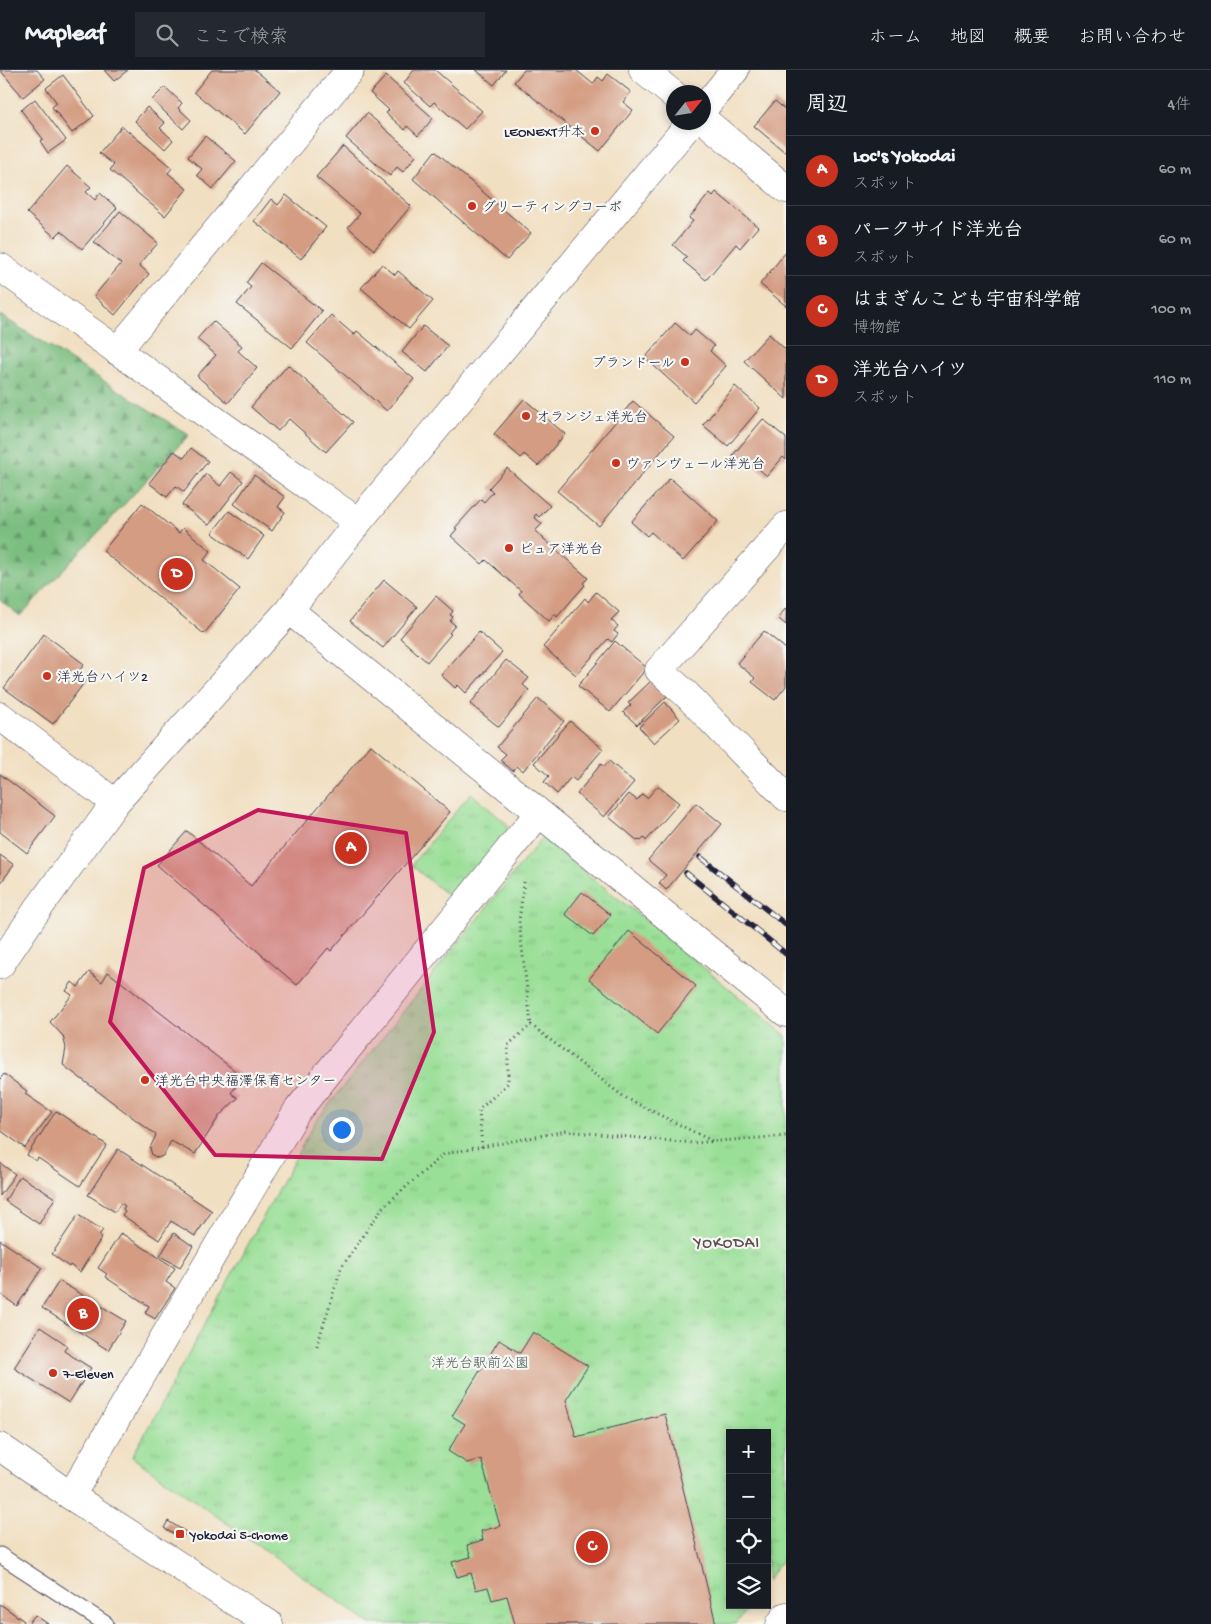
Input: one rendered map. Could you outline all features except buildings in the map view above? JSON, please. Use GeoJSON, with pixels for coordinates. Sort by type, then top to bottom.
{"type":"FeatureCollection","features":[{"type":"Feature","properties":{"kind":"street"},"geometry":{"type":"LineString","coordinates":[[117,352],[350,70]]}},
{"type":"Feature","properties":{"kind":"street"},"geometry":{"type":"LineString","coordinates":[[643,70],[666,89]]}},
{"type":"Feature","properties":{"kind":"street"},"geometry":{"type":"LineString","coordinates":[[711,99],[735,70]]}},
{"type":"Feature","properties":{"kind":"street"},"geometry":{"type":"LineString","coordinates":[[711,126],[786,189]]}},
{"type":"Feature","properties":{"kind":"street"},"geometry":{"type":"LineString","coordinates":[[0,965],[34,913],[115,803],[288,610],[358,522],[684,130]]}},
{"type":"Feature","properties":{"kind":"street"},"geometry":{"type":"LineString","coordinates":[[0,267],[358,522]]}},
{"type":"Feature","properties":{"kind":"street"},"geometry":{"type":"LineString","coordinates":[[786,526],[659,670],[686,694],[786,797]]}},
{"type":"Feature","properties":{"kind":"street"},"geometry":{"type":"LineString","coordinates":[[288,610],[786,1013]]}},
{"type":"Feature","properties":{"kind":"street"},"geometry":{"type":"LineString","coordinates":[[0,716],[115,803]]}},
{"type":"Feature","properties":{"kind":"street"},"geometry":{"type":"LineString","coordinates":[[71,1496],[297,1111],[539,813]]}},
{"type":"Feature","properties":{"kind":"street"},"geometry":{"type":"LineString","coordinates":[[0,1447],[71,1496],[269,1624]]}},
{"type":"Feature","properties":{"kind":"street"},"geometry":{"type":"LineString","coordinates":[[780,1624],[786,1616]]}},
{"type":"Feature","properties":{"kind":"lane"},"geometry":{"type":"LineString","coordinates":[[0,1555],[106,1624]]}},
{"type":"Feature","properties":{"kind":"path"},"geometry":{"type":"LineString","coordinates":[[524,881],[519,921],[531,1025],[624,1097],[712,1141]]}},
{"type":"Feature","properties":{"kind":"path"},"geometry":{"type":"LineString","coordinates":[[482,1147],[479,1110],[508,1083],[508,1045],[531,1025]]}},
{"type":"Feature","properties":{"kind":"path"},"geometry":{"type":"LineString","coordinates":[[317,1346],[341,1268],[383,1207],[444,1154],[566,1131],[693,1143],[786,1136]]}},
{"type":"Feature","properties":{"kind":"highlighted area"},"geometry":{"type":"Polygon","coordinates":[[[258,810],[406,833],[434,1032],[382,1159],[215,1155],[110,1022],[144,868],[258,810]]]}},
{"type":"Feature","properties":{"kind":"green space"},"geometry":{"type":"Polygon","coordinates":[[[0,315],[189,435],[20,616],[0,600],[0,315]]]}},
{"type":"Feature","properties":{"kind":"green space"},"geometry":{"type":"Polygon","coordinates":[[[471,793],[508,825],[506,837],[453,900],[411,865],[471,793]]]}},
{"type":"Feature","properties":{"kind":"green space","name":"洋光台駅前公園"},"geometry":{"type":"Polygon","coordinates":[[[542,838],[674,943],[786,1036],[786,1554],[771,1575],[771,1429],[726,1429],[726,1609],[747,1609],[736,1624],[371,1624],[132,1457],[315,1122],[542,838]]]}},
{"type":"Feature","properties":{"kind":"railway"},"geometry":{"type":"LineString","coordinates":[[700,857],[786,925]]}},
{"type":"Feature","properties":{"kind":"railway"},"geometry":{"type":"LineString","coordinates":[[686,873],[786,954]]}},
{"type":"Feature","properties":{"kind":"place","name":"LEONEXT升本"},"geometry":{"type":"Point","coordinates":[595,131]}},
{"type":"Feature","properties":{"kind":"place","name":"グリーティングコーポ"},"geometry":{"type":"Point","coordinates":[472,206]}},
{"type":"Feature","properties":{"kind":"place","name":"プランドール"},"geometry":{"type":"Point","coordinates":[685,362]}},
{"type":"Feature","properties":{"kind":"place","name":"オランジェ洋光台"},"geometry":{"type":"Point","coordinates":[526,416]}},
{"type":"Feature","properties":{"kind":"place","name":"ヴァンヴェール洋光台"},"geometry":{"type":"Point","coordinates":[616,463]}},
{"type":"Feature","properties":{"kind":"place","name":"ピュア洋光台"},"geometry":{"type":"Point","coordinates":[509,548]}},
{"type":"Feature","properties":{"kind":"place","name":"洋光台ハイツ"},"geometry":{"type":"Point","coordinates":[177,574]}},
{"type":"Feature","properties":{"kind":"place","name":"洋光台ハイツ2"},"geometry":{"type":"Point","coordinates":[47,676]}},
{"type":"Feature","properties":{"kind":"place","name":"Loc's Yokodai"},"geometry":{"type":"Point","coordinates":[351,848]}},
{"type":"Feature","properties":{"kind":"place","name":"洋光台中央福澤保育センター"},"geometry":{"type":"Point","coordinates":[145,1080]}},
{"type":"Feature","properties":{"kind":"place","name":"パークサイド洋光台"},"geometry":{"type":"Point","coordinates":[83,1314]}},
{"type":"Feature","properties":{"kind":"place","name":"7-Eleven"},"geometry":{"type":"Point","coordinates":[53,1373]}},
{"type":"Feature","properties":{"kind":"place","name":"Yokodai 5-chome"},"geometry":{"type":"Point","coordinates":[180,1534]}},
{"type":"Feature","properties":{"kind":"place","name":"はまぎんこども宇宙科学館"},"geometry":{"type":"Point","coordinates":[592,1547]}},
{"type":"Feature","properties":{"kind":"district","name":"YOKODAI"},"geometry":{"type":"Point","coordinates":[727,1241]}}]}
